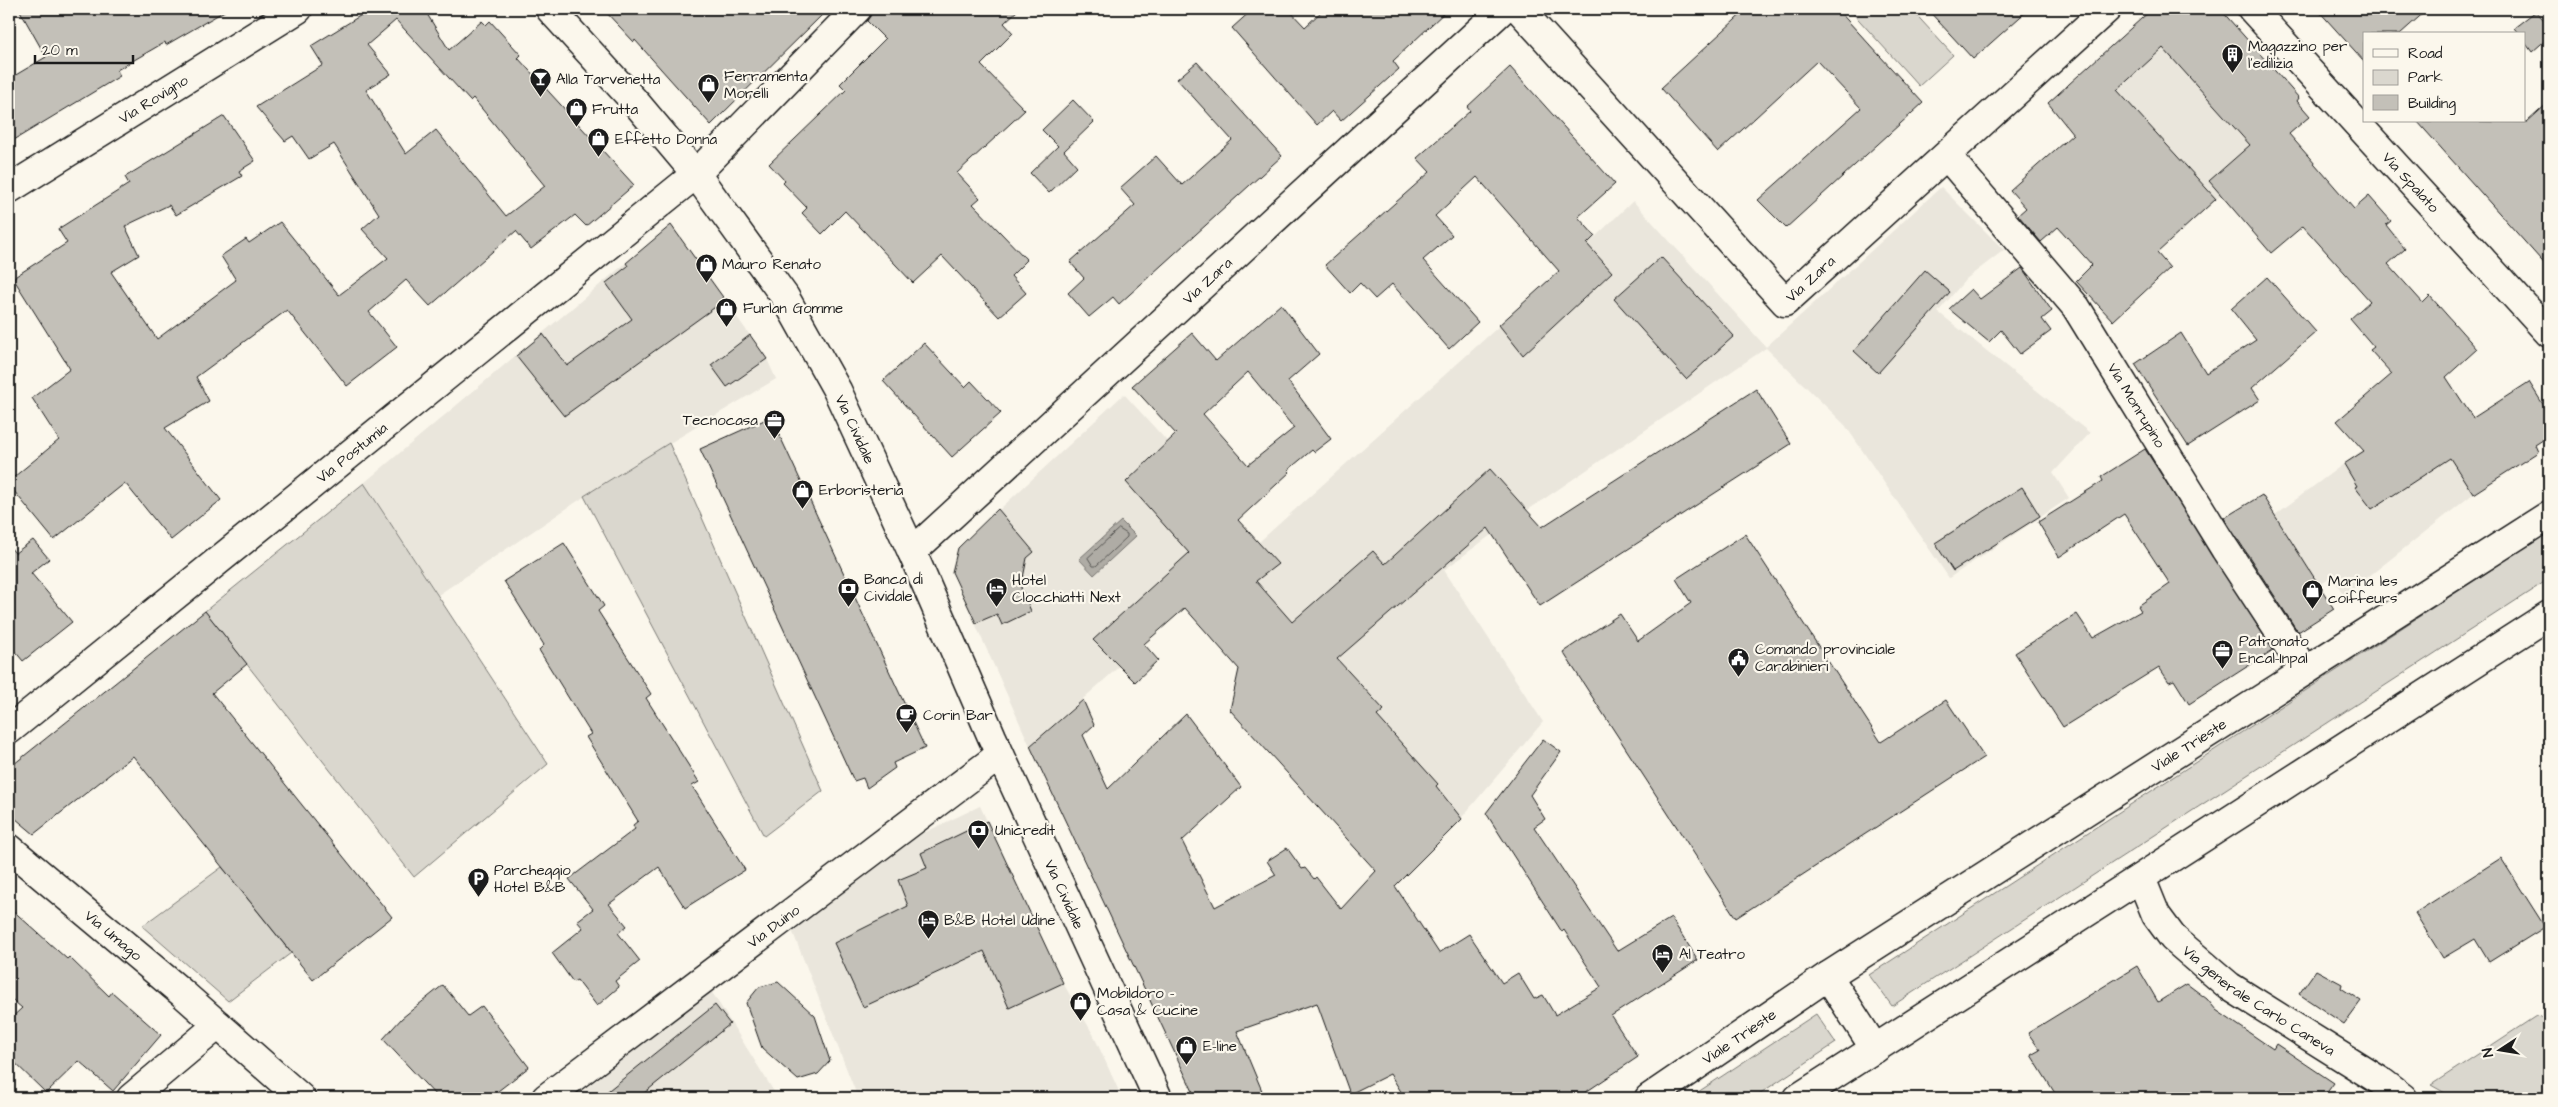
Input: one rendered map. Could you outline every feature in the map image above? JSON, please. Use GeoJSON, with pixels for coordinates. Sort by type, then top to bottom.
{"type":"FeatureCollection","features":[{"type":"Feature","properties":{"kind":"street","name":"Via Rovigno"},"geometry":{"type":"LineString","coordinates":[[9,190],[298,9]]}},
{"type":"Feature","properties":{"kind":"street","name":"Via Cividale"},"geometry":{"type":"LineString","coordinates":[[550,9],[643,111],[696,174],[785,298],[837,390],[912,552],[1000,755],[1158,1098]]}},
{"type":"Feature","properties":{"kind":"street","name":"Via Postumia"},"geometry":{"type":"LineString","coordinates":[[9,730],[696,174],[857,9]]}},
{"type":"Feature","properties":{"kind":"street","name":"Via Zara"},"geometry":{"type":"LineString","coordinates":[[912,552],[1503,9]]}},
{"type":"Feature","properties":{"kind":"street","name":"Via Zara"},"geometry":{"type":"LineString","coordinates":[[1519,9],[1785,302],[2107,9]]}},
{"type":"Feature","properties":{"kind":"street","name":"Via Spalato"},"geometry":{"type":"LineString","coordinates":[[2252,9],[2549,333]]}},
{"type":"Feature","properties":{"kind":"street","name":"Via Monrupino"},"geometry":{"type":"LineString","coordinates":[[1947,156],[2076,307],[2225,549],[2305,671]]}},
{"type":"Feature","properties":{"kind":"street","name":"Viale Trieste"},"geometry":{"type":"LineString","coordinates":[[1649,1098],[1828,976],[2549,515]]}},
{"type":"Feature","properties":{"kind":"street"},"geometry":{"type":"LineString","coordinates":[[1798,1098],[2549,614]]}},
{"type":"Feature","properties":{"kind":"street","name":"Via Duino"},"geometry":{"type":"LineString","coordinates":[[546,1098],[1000,755]]}},
{"type":"Feature","properties":{"kind":"street","name":"Via Umago"},"geometry":{"type":"LineString","coordinates":[[9,848],[218,1024],[301,1098]]}},
{"type":"Feature","properties":{"kind":"street","name":"Via generale Carlo Caneva"},"geometry":{"type":"LineString","coordinates":[[2141,878],[2156,915],[2173,938],[2228,986],[2382,1082],[2403,1098]]}},
{"type":"Feature","properties":{"kind":"street"},"geometry":{"type":"LineString","coordinates":[[1828,976],[1875,1048]]}},
{"type":"Feature","properties":{"kind":"street"},"geometry":{"type":"LineString","coordinates":[[131,1098],[218,1024]]}},
{"type":"Feature","properties":{"kind":"shaded area"},"geometry":{"type":"Polygon","coordinates":[[[2152,9],[2220,9],[2299,98],[2297,101],[2310,116],[2170,241],[2048,103],[2152,9]]]}},
{"type":"Feature","properties":{"kind":"shaded area"},"geometry":{"type":"Polygon","coordinates":[[[1941,187],[2004,250],[1966,279],[1938,312],[2090,433],[2053,473],[2069,498],[1949,578],[1845,425],[1766,348],[1491,535],[1444,570],[1543,722],[1457,823],[1185,608],[1030,746],[952,572],[958,548],[1124,394],[1259,542],[1536,293],[1633,201],[1766,347],[1941,187]]]}},
{"type":"Feature","properties":{"kind":"shaded area"},"geometry":{"type":"Polygon","coordinates":[[[671,225],[767,359],[776,379],[612,478],[438,595],[364,483],[671,225]]]}},
{"type":"Feature","properties":{"kind":"shaded area"},"geometry":{"type":"Polygon","coordinates":[[[2451,384],[2507,472],[2473,494],[2344,596],[2333,577],[2319,585],[2275,515],[2451,384]]]}},
{"type":"Feature","properties":{"kind":"shaded area"},"geometry":{"type":"Polygon","coordinates":[[[980,806],[1063,983],[1093,1034],[1122,1098],[858,1098],[790,925],[909,840],[980,806]]]}},
{"type":"Feature","properties":{"kind":"shaded area"},"geometry":{"type":"Polygon","coordinates":[[[710,989],[778,1098],[574,1098],[710,989]]]}},
{"type":"Feature","properties":{"kind":"green space"},"geometry":{"type":"Polygon","coordinates":[[[1849,9],[1911,9],[1953,55],[1919,86],[1849,9]]]}},
{"type":"Feature","properties":{"kind":"green space"},"geometry":{"type":"Polygon","coordinates":[[[669,443],[823,791],[764,836],[584,496],[669,443]]]}},
{"type":"Feature","properties":{"kind":"green space"},"geometry":{"type":"Polygon","coordinates":[[[364,483],[548,764],[414,877],[205,611],[364,483]]]}},
{"type":"Feature","properties":{"kind":"green space"},"geometry":{"type":"Polygon","coordinates":[[[2549,532],[2549,579],[1892,1006],[1869,975],[2549,532]]]}},
{"type":"Feature","properties":{"kind":"green space"},"geometry":{"type":"Polygon","coordinates":[[[222,867],[291,953],[228,1001],[142,926],[222,867]]]}},
{"type":"Feature","properties":{"kind":"green space"},"geometry":{"type":"Polygon","coordinates":[[[1816,1014],[1836,1043],[1753,1098],[1689,1098],[1816,1014]]]}},
{"type":"Feature","properties":{"kind":"green space"},"geometry":{"type":"Polygon","coordinates":[[[2536,1016],[2549,1019],[2549,1098],[2454,1098],[2431,1085],[2536,1016]]]}},
{"type":"Feature","properties":{"kind":"water"},"geometry":{"type":"Polygon","coordinates":[[[1121,521],[1136,536],[1094,575],[1079,559],[1121,521]]]}},
{"type":"Feature","properties":{"kind":"building"},"geometry":{"type":"Polygon","coordinates":[[[19,9],[228,9],[166,45],[165,42],[117,70],[120,76],[9,143],[9,79],[46,57],[19,9]]]}},
{"type":"Feature","properties":{"kind":"building"},"geometry":{"type":"Polygon","coordinates":[[[371,9],[424,9],[449,50],[482,21],[486,25],[490,21],[521,55],[518,58],[634,185],[586,226],[575,215],[531,249],[516,231],[430,306],[406,280],[369,312],[397,347],[347,386],[287,310],[196,377],[209,401],[165,428],[221,500],[171,540],[125,483],[54,540],[9,485],[9,481],[59,440],[32,398],[70,369],[13,278],[67,243],[58,229],[129,184],[125,177],[224,116],[255,161],[239,171],[242,176],[176,215],[169,205],[125,226],[139,255],[111,272],[157,339],[236,280],[221,256],[246,239],[249,243],[280,222],[339,295],[388,258],[362,229],[379,214],[334,144],[309,159],[293,136],[285,141],[256,107],[323,65],[311,46],[371,9]],[[396,20],[367,45],[391,74],[366,90],[406,154],[436,130],[506,216],[545,186],[473,98],[470,101],[396,20]]]}},
{"type":"Feature","properties":{"kind":"building"},"geometry":{"type":"Polygon","coordinates":[[[603,9],[828,9],[711,125],[635,40],[634,42],[603,9]]]}},
{"type":"Feature","properties":{"kind":"building"},"geometry":{"type":"Polygon","coordinates":[[[872,9],[1019,9],[1004,23],[1013,33],[981,65],[1025,110],[957,173],[980,198],[973,204],[1027,260],[1011,276],[1026,293],[999,317],[942,256],[913,283],[845,211],[822,234],[802,213],[807,208],[783,183],[785,181],[769,164],[846,90],[840,84],[885,39],[867,21],[872,9]]]}},
{"type":"Feature","properties":{"kind":"building"},"geometry":{"type":"Polygon","coordinates":[[[1253,9],[1288,9],[1305,27],[1324,9],[1448,9],[1393,61],[1399,69],[1341,121],[1332,111],[1317,125],[1232,28],[1253,9]]]}},
{"type":"Feature","properties":{"kind":"building"},"geometry":{"type":"Polygon","coordinates":[[[1747,9],[1837,9],[1923,103],[1786,228],[1758,200],[1861,108],[1817,61],[1718,152],[1661,88],[1747,9]]]}},
{"type":"Feature","properties":{"kind":"building"},"geometry":{"type":"Polygon","coordinates":[[[1927,9],[2029,9],[1973,59],[1927,9]]]}},
{"type":"Feature","properties":{"kind":"building"},"geometry":{"type":"Polygon","coordinates":[[[2152,9],[2220,9],[2299,98],[2297,101],[2310,116],[2289,134],[2354,209],[2369,196],[2391,221],[2386,225],[2405,249],[2388,264],[2423,303],[2430,296],[2477,349],[2446,377],[2473,418],[2529,382],[2549,414],[2549,436],[2535,445],[2538,452],[2473,494],[2450,458],[2372,509],[2355,487],[2357,486],[2344,464],[2364,451],[2337,421],[2392,374],[2370,350],[2374,347],[2350,319],[2370,301],[2303,226],[2271,253],[2209,181],[2250,145],[2163,48],[2117,90],[2216,199],[2157,253],[2170,268],[2113,321],[2076,281],[2092,265],[2058,227],[2041,242],[2018,215],[2026,208],[2010,190],[2073,134],[2048,103],[2152,9]]]}},
{"type":"Feature","properties":{"kind":"building"},"geometry":{"type":"Polygon","coordinates":[[[2317,9],[2428,9],[2402,32],[2363,32],[2363,60],[2317,9]]]}},
{"type":"Feature","properties":{"kind":"building"},"geometry":{"type":"Polygon","coordinates":[[[2536,11],[2549,26],[2549,37],[2532,52],[2526,44],[2526,32],[2517,32],[2514,28],[2536,11]]]}},
{"type":"Feature","properties":{"kind":"building"},"geometry":{"type":"Polygon","coordinates":[[[1197,62],[1282,156],[1119,304],[1113,297],[1089,317],[1068,293],[1084,278],[1070,262],[1135,205],[1120,188],[1156,156],[1182,185],[1232,140],[1177,79],[1197,62]]]}},
{"type":"Feature","properties":{"kind":"building"},"geometry":{"type":"Polygon","coordinates":[[[1510,67],[1615,184],[1578,217],[1595,236],[1587,244],[1612,272],[1523,355],[1499,325],[1559,271],[1477,177],[1435,216],[1452,235],[1423,260],[1478,322],[1449,349],[1392,284],[1375,299],[1360,283],[1350,293],[1325,265],[1430,172],[1417,158],[1470,111],[1467,107],[1510,67]]]}},
{"type":"Feature","properties":{"kind":"building"},"geometry":{"type":"Polygon","coordinates":[[[1073,100],[1094,122],[1064,151],[1077,166],[1049,193],[1030,173],[1058,146],[1042,130],[1073,100]]]}},
{"type":"Feature","properties":{"kind":"building"},"geometry":{"type":"Polygon","coordinates":[[[2549,102],[2549,269],[2418,122],[2527,122],[2549,102]]]}},
{"type":"Feature","properties":{"kind":"building"},"geometry":{"type":"Polygon","coordinates":[[[671,225],[725,300],[564,416],[516,356],[543,334],[567,366],[632,319],[606,283],[628,266],[626,263],[671,225]]]}},
{"type":"Feature","properties":{"kind":"building"},"geometry":{"type":"Polygon","coordinates":[[[1661,257],[1734,336],[1686,379],[1614,299],[1661,257]]]}},
{"type":"Feature","properties":{"kind":"building"},"geometry":{"type":"Polygon","coordinates":[[[2022,268],[2052,311],[2042,319],[2051,331],[2020,354],[2001,330],[1989,342],[1949,309],[1971,289],[1980,299],[2022,268]]]}},
{"type":"Feature","properties":{"kind":"building"},"geometry":{"type":"Polygon","coordinates":[[[1925,270],[1950,292],[1878,373],[1854,351],[1925,270]]]}},
{"type":"Feature","properties":{"kind":"building"},"geometry":{"type":"Polygon","coordinates":[[[2267,277],[2316,332],[2252,388],[2260,400],[2188,446],[2135,364],[2181,333],[2206,373],[2256,340],[2231,309],[2267,277]]]}},
{"type":"Feature","properties":{"kind":"building"},"geometry":{"type":"Polygon","coordinates":[[[1281,304],[1319,354],[1288,381],[1331,439],[1314,452],[1312,450],[1288,470],[1290,472],[1238,520],[1278,564],[1256,581],[1292,622],[1373,551],[1385,564],[1490,469],[1542,527],[1756,389],[1791,444],[1540,606],[1488,528],[1337,659],[1384,710],[1377,716],[1438,784],[1436,786],[1462,819],[1395,886],[1439,953],[1469,934],[1502,983],[1518,973],[1534,999],[1543,995],[1555,1015],[1601,987],[1564,930],[1562,932],[1486,813],[1543,739],[1561,752],[1530,795],[1545,819],[1534,827],[1617,951],[1671,918],[1698,960],[1611,1016],[1638,1057],[1577,1098],[1405,1098],[1390,1074],[1350,1094],[1317,1003],[1237,1031],[1265,1098],[1196,1098],[1030,746],[1083,700],[1094,725],[1083,735],[1108,789],[1186,714],[1241,787],[1182,841],[1215,907],[1276,875],[1267,861],[1287,848],[1302,869],[1305,868],[1314,879],[1316,877],[1341,909],[1376,871],[1230,710],[1239,669],[1185,608],[1144,644],[1158,660],[1135,682],[1093,640],[1189,553],[1126,482],[1176,434],[1132,386],[1192,333],[1216,361],[1281,304]],[[1248,372],[1203,414],[1248,465],[1294,428],[1248,372]]]}},
{"type":"Feature","properties":{"kind":"building"},"geometry":{"type":"Polygon","coordinates":[[[750,335],[767,359],[727,387],[711,365],[750,335]]]}},
{"type":"Feature","properties":{"kind":"building"},"geometry":{"type":"Polygon","coordinates":[[[924,343],[965,387],[971,381],[1001,413],[952,457],[883,381],[924,343]]]}},
{"type":"Feature","properties":{"kind":"building"},"geometry":{"type":"Polygon","coordinates":[[[771,417],[925,748],[893,763],[895,768],[867,788],[863,778],[854,781],[700,449],[771,417]]]}},
{"type":"Feature","properties":{"kind":"building"},"geometry":{"type":"Polygon","coordinates":[[[2145,449],[2273,650],[2189,704],[2174,680],[2169,682],[2159,667],[2063,727],[2015,653],[2077,614],[2093,638],[2141,611],[2138,606],[2170,584],[2124,514],[2059,557],[2038,522],[2103,481],[2101,477],[2145,449]]]}},
{"type":"Feature","properties":{"kind":"building"},"geometry":{"type":"Polygon","coordinates":[[[2022,487],[2040,516],[1953,571],[1935,543],[2022,487]]]}},
{"type":"Feature","properties":{"kind":"building"},"geometry":{"type":"Polygon","coordinates":[[[2262,495],[2334,609],[2298,632],[2224,518],[2262,495]]]}},
{"type":"Feature","properties":{"kind":"building"},"geometry":{"type":"Polygon","coordinates":[[[998,509],[1034,552],[1027,558],[1021,588],[1031,611],[1002,625],[997,614],[976,623],[952,572],[958,548],[998,509]]]}},
{"type":"Feature","properties":{"kind":"building"},"geometry":{"type":"Polygon","coordinates":[[[1745,534],[1881,742],[1946,700],[1984,757],[1736,918],[1563,652],[1620,614],[1638,641],[1691,603],[1676,579],[1745,534]]]}},
{"type":"Feature","properties":{"kind":"building"},"geometry":{"type":"Polygon","coordinates":[[[33,540],[49,559],[31,573],[72,622],[23,661],[9,644],[9,546],[15,553],[33,540]]]}},
{"type":"Feature","properties":{"kind":"building"},"geometry":{"type":"Polygon","coordinates":[[[564,543],[604,606],[598,611],[651,694],[646,698],[699,782],[692,786],[745,870],[685,908],[659,867],[609,904],[627,926],[618,933],[640,961],[615,981],[619,987],[597,1006],[577,980],[573,982],[552,953],[583,928],[577,921],[593,909],[569,879],[635,829],[633,825],[638,821],[586,737],[591,734],[539,650],[544,645],[504,581],[564,543]]]}},
{"type":"Feature","properties":{"kind":"building"},"geometry":{"type":"Polygon","coordinates":[[[205,611],[247,664],[212,693],[392,917],[313,980],[133,756],[34,834],[9,813],[9,768],[205,611]]]}},
{"type":"Feature","properties":{"kind":"building"},"geometry":{"type":"Polygon","coordinates":[[[987,821],[1063,983],[1009,1008],[984,951],[863,1007],[834,943],[908,906],[898,880],[927,868],[921,853],[987,821]]]}},
{"type":"Feature","properties":{"kind":"building"},"geometry":{"type":"Polygon","coordinates":[[[2501,858],[2545,927],[2489,962],[2475,939],[2443,958],[2415,913],[2501,858]]]}},
{"type":"Feature","properties":{"kind":"building"},"geometry":{"type":"Polygon","coordinates":[[[9,907],[67,959],[69,957],[109,996],[112,992],[161,1035],[113,1091],[79,1061],[46,1093],[9,1057],[9,1020],[22,1008],[9,997],[9,907]]]}},
{"type":"Feature","properties":{"kind":"building"},"geometry":{"type":"Polygon","coordinates":[[[2137,966],[2158,1002],[2187,984],[2207,999],[2216,1010],[2273,1049],[2276,1044],[2334,1083],[2323,1098],[2058,1098],[2031,1055],[2040,1050],[2028,1033],[2137,966]]]}},
{"type":"Feature","properties":{"kind":"building"},"geometry":{"type":"Polygon","coordinates":[[[2316,970],[2342,984],[2341,988],[2361,1001],[2344,1024],[2299,994],[2316,970]]]}},
{"type":"Feature","properties":{"kind":"building"},"geometry":{"type":"Polygon","coordinates":[[[778,982],[815,1016],[830,1061],[818,1074],[798,1080],[762,1048],[746,1003],[759,987],[778,982]]]}},
{"type":"Feature","properties":{"kind":"building"},"geometry":{"type":"Polygon","coordinates":[[[443,985],[468,1016],[482,1006],[529,1067],[489,1098],[438,1098],[383,1039],[402,1018],[443,985]]]}},
{"type":"Feature","properties":{"kind":"building"},"geometry":{"type":"Polygon","coordinates":[[[715,1005],[730,1024],[638,1098],[599,1098],[715,1005]]]}},
{"type":"Feature","properties":{"kind":"place","name":"Magazzino per l'edilizia"},"geometry":{"type":"Point","coordinates":[2232,74]}},
{"type":"Feature","properties":{"kind":"place","name":"Alla Tarvenetta"},"geometry":{"type":"Point","coordinates":[540,98]}},
{"type":"Feature","properties":{"kind":"place","name":"Ferramenta Morelli"},"geometry":{"type":"Point","coordinates":[708,104]}},
{"type":"Feature","properties":{"kind":"place","name":"Frutta"},"geometry":{"type":"Point","coordinates":[576,128]}},
{"type":"Feature","properties":{"kind":"place","name":"Effetto Donna"},"geometry":{"type":"Point","coordinates":[599,158]}},
{"type":"Feature","properties":{"kind":"place","name":"Mauro Renato"},"geometry":{"type":"Point","coordinates":[706,283]}},
{"type":"Feature","properties":{"kind":"place","name":"Furlan Gomme"},"geometry":{"type":"Point","coordinates":[727,327]}},
{"type":"Feature","properties":{"kind":"place","name":"Tecnocasa"},"geometry":{"type":"Point","coordinates":[774,439]}},
{"type":"Feature","properties":{"kind":"place","name":"Erboristeria"},"geometry":{"type":"Point","coordinates":[803,509]}},
{"type":"Feature","properties":{"kind":"place","name":"Banca di Cividale"},"geometry":{"type":"Point","coordinates":[848,607]}},
{"type":"Feature","properties":{"kind":"place","name":"Hotel Clocchiatti Next"},"geometry":{"type":"Point","coordinates":[996,608]}},
{"type":"Feature","properties":{"kind":"place","name":"Marina les coiffeurs"},"geometry":{"type":"Point","coordinates":[2312,609]}},
{"type":"Feature","properties":{"kind":"place","name":"Patronato Encal-Inpal"},"geometry":{"type":"Point","coordinates":[2223,669]}},
{"type":"Feature","properties":{"kind":"place","name":"Comando provinciale Carabinieri"},"geometry":{"type":"Point","coordinates":[1739,677]}},
{"type":"Feature","properties":{"kind":"place","name":"Corin Bar"},"geometry":{"type":"Point","coordinates":[907,734]}},
{"type":"Feature","properties":{"kind":"place","name":"Unicredit"},"geometry":{"type":"Point","coordinates":[979,849]}},
{"type":"Feature","properties":{"kind":"place","name":"Parcheggio Hotel B&B"},"geometry":{"type":"Point","coordinates":[478,898]}},
{"type":"Feature","properties":{"kind":"place","name":"B&B Hotel Udine"},"geometry":{"type":"Point","coordinates":[928,939]}},
{"type":"Feature","properties":{"kind":"place","name":"Al Teatro"},"geometry":{"type":"Point","coordinates":[1663,973]}},
{"type":"Feature","properties":{"kind":"place","name":"Mobildoro - Casa & Cucine"},"geometry":{"type":"Point","coordinates":[1081,1021]}},
{"type":"Feature","properties":{"kind":"place","name":"E-line"},"geometry":{"type":"Point","coordinates":[1187,1065]}}]}
